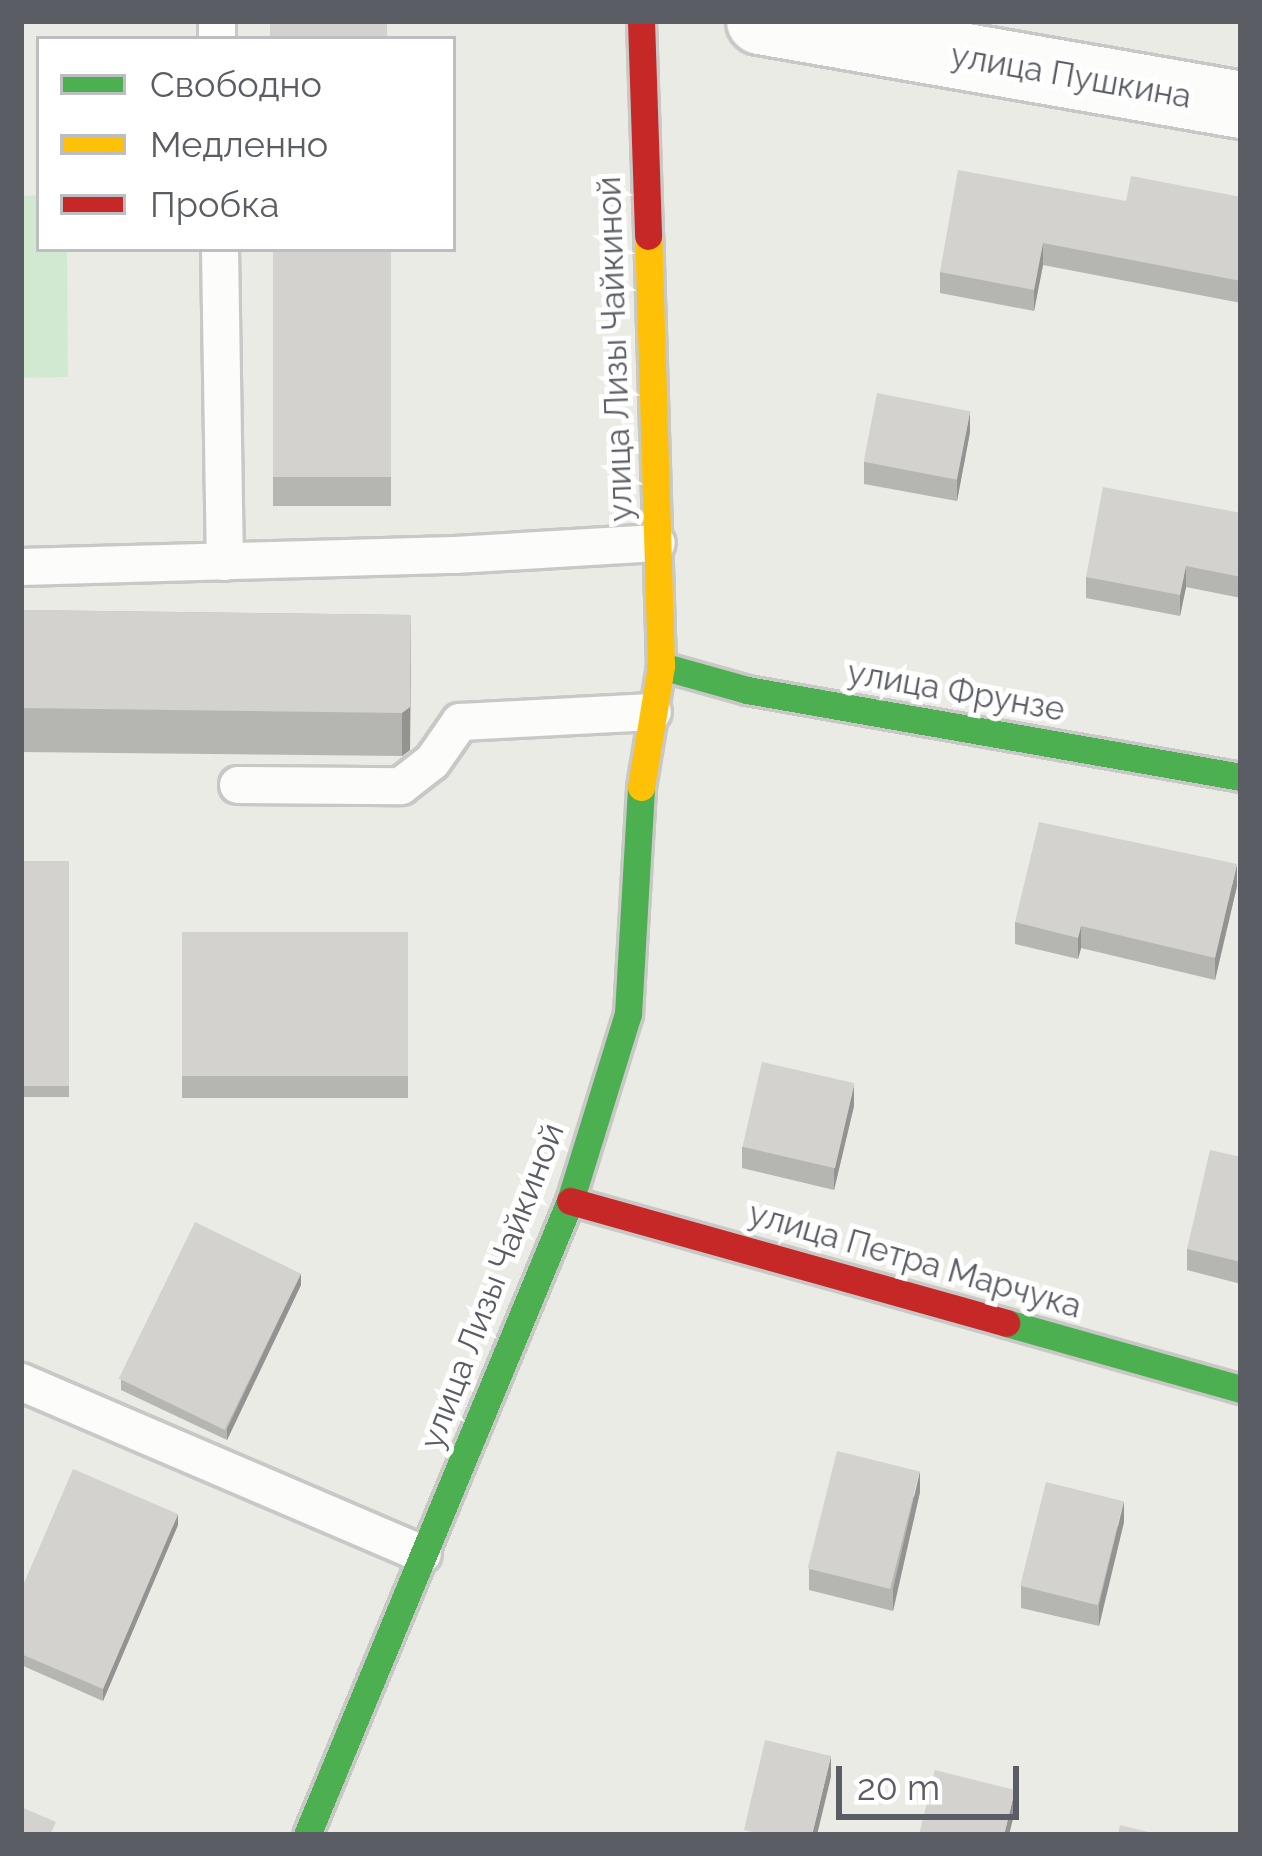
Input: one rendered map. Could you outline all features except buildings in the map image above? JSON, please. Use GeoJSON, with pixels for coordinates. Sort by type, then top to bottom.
{"type":"FeatureCollection","features":[{"type":"Feature","properties":{"kind":"street","name":"улица Лизы Чайкиной"},"geometry":{"type":"LineString","coordinates":[[307,1835],[570,1201],[628,1013],[635,823],[661,666],[641,21]]}},
{"type":"Feature","properties":{"kind":"street","name":"улица Пушкина"},"geometry":{"type":"LineString","coordinates":[[760,21],[1241,106]]}},
{"type":"Feature","properties":{"kind":"street","name":"улица Фрунзе"},"geometry":{"type":"LineString","coordinates":[[661,666],[747,691],[1241,777]]}},
{"type":"Feature","properties":{"kind":"street","name":"улица Петра Марчука"},"geometry":{"type":"LineString","coordinates":[[570,1201],[1241,1389]]}},
{"type":"Feature","properties":{"kind":"lane"},"geometry":{"type":"LineString","coordinates":[[220,252],[225,562]]}},
{"type":"Feature","properties":{"kind":"lane"},"geometry":{"type":"LineString","coordinates":[[21,567],[657,543]]}},
{"type":"Feature","properties":{"kind":"lane"},"geometry":{"type":"LineString","coordinates":[[238,785],[401,786],[432,762],[460,722],[653,712]]}},
{"type":"Feature","properties":{"kind":"lane"},"geometry":{"type":"LineString","coordinates":[[21,1382],[423,1554]]}},
{"type":"Feature","properties":{"kind":"green space"},"geometry":{"type":"Polygon","coordinates":[[[36,195],[36,252],[67,252],[68,377],[21,378],[21,196],[36,195]]]}},
{"type":"Feature","properties":{"kind":"traffic: fast"},"geometry":{"type":"LineString","coordinates":[[661,666],[747,690],[1241,777]]}},
{"type":"Feature","properties":{"kind":"traffic: fast"},"geometry":{"type":"LineString","coordinates":[[307,1835],[570,1201],[628,1014],[641,787]]}},
{"type":"Feature","properties":{"kind":"traffic: fast"},"geometry":{"type":"LineString","coordinates":[[1006,1323],[1241,1389]]}},
{"type":"Feature","properties":{"kind":"traffic: slow"},"geometry":{"type":"LineString","coordinates":[[641,787],[661,666],[648,236]]}},
{"type":"Feature","properties":{"kind":"traffic: jam"},"geometry":{"type":"LineString","coordinates":[[641,21],[648,236]]}},
{"type":"Feature","properties":{"kind":"traffic: jam"},"geometry":{"type":"LineString","coordinates":[[570,1201],[1006,1323]]}}]}
